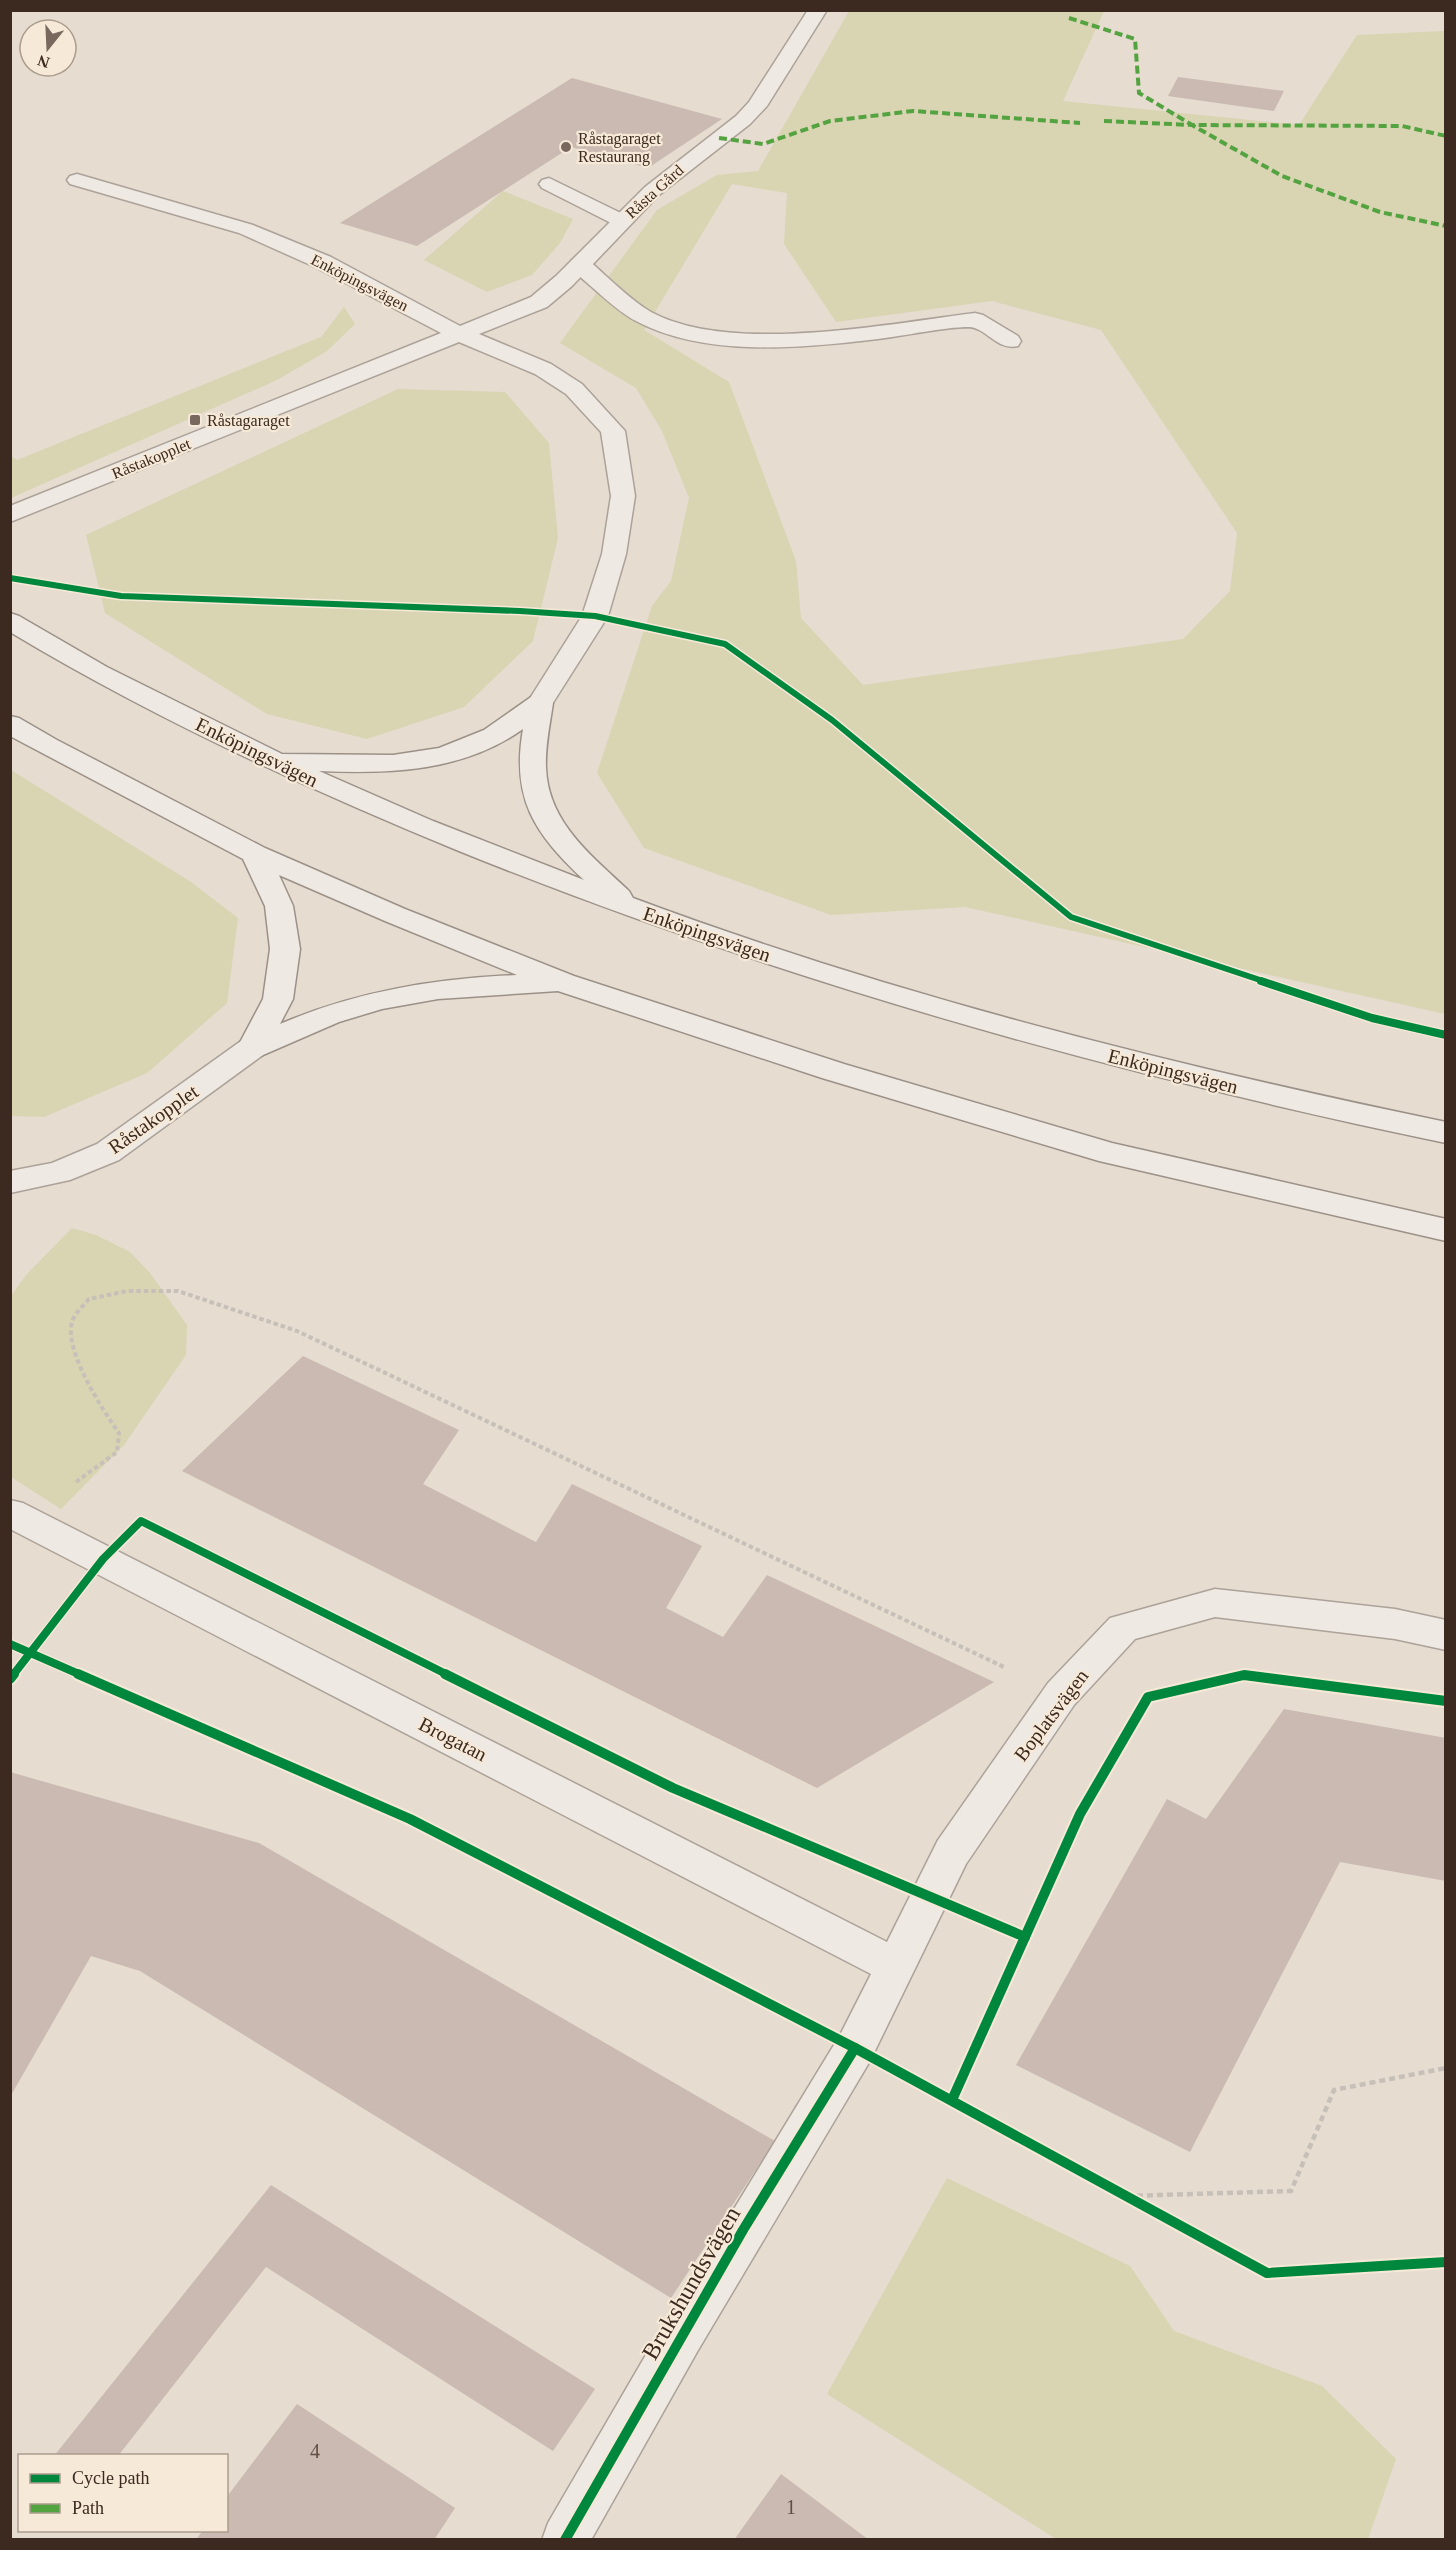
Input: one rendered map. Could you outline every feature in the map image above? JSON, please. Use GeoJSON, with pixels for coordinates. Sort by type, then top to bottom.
{"type":"FeatureCollection","features":[{"type":"Feature","properties":{"kind":"street","name":"Råsta Gård"},"geometry":{"type":"LineString","coordinates":[[459,334],[539,302],[580,265],[652,191],[743,120],[757,106],[818,10]]}},
{"type":"Feature","properties":{"kind":"street","name":"Enköpingsvägen"},"geometry":{"type":"LineString","coordinates":[[76,180],[246,230],[323,262],[459,334],[543,369],[574,389],[613,431],[623,496],[614,554],[595,616],[540,703]]}},
{"type":"Feature","properties":{"kind":"street"},"geometry":{"type":"LineString","coordinates":[[549,184],[622,221]]}},
{"type":"Feature","properties":{"kind":"street"},"geometry":{"type":"LineString","coordinates":[[580,265],[642,316],[672,329],[731,340],[825,339],[975,320],[1010,340]]}},
{"type":"Feature","properties":{"kind":"street","name":"Råstakopplet"},"geometry":{"type":"LineString","coordinates":[[10,514],[459,334]]}},
{"type":"Feature","properties":{"kind":"street","name":"Enköpingsvägen"},"geometry":{"type":"LineString","coordinates":[[10,621],[107,678],[271,760],[375,808],[475,849],[629,907],[744,948],[878,990],[1121,1059],[1338,1111],[1446,1133]]}},
{"type":"Feature","properties":{"kind":"street"},"geometry":{"type":"LineString","coordinates":[[271,760],[405,763],[454,754],[494,736],[540,703]]}},
{"type":"Feature","properties":{"kind":"street"},"geometry":{"type":"LineString","coordinates":[[540,703],[532,769],[538,804],[556,836],[629,907]]}},
{"type":"Feature","properties":{"kind":"street"},"geometry":{"type":"LineString","coordinates":[[10,724],[47,746],[255,854],[395,915],[564,983],[833,1071],[1110,1153],[1446,1230]]}},
{"type":"Feature","properties":{"kind":"street"},"geometry":{"type":"LineString","coordinates":[[252,1048],[278,999],[285,949],[279,906],[255,854]]}},
{"type":"Feature","properties":{"kind":"street"},"geometry":{"type":"LineString","coordinates":[[252,1048],[329,1014],[394,996],[474,986],[564,983]]}},
{"type":"Feature","properties":{"kind":"street","name":"Råstakopplet"},"geometry":{"type":"LineString","coordinates":[[10,1182],[59,1172],[108,1152],[252,1048]]}},
{"type":"Feature","properties":{"kind":"street","name":"Brogatan"},"geometry":{"type":"LineString","coordinates":[[10,1513],[894,1966]]}},
{"type":"Feature","properties":{"kind":"street","name":"Boplatsvägen"},"geometry":{"type":"LineString","coordinates":[[894,1966],[952,1852],[1061,1694],[1123,1628],[1215,1604],[1395,1624],[1446,1635]]}},
{"type":"Feature","properties":{"kind":"street","name":"Brukshundsvägen"},"geometry":{"type":"LineString","coordinates":[[565,2540],[711,2286],[855,2048],[894,1966]]}},
{"type":"Feature","properties":{"kind":"path"},"geometry":{"type":"LineString","coordinates":[[68,1488],[117,1452],[119,1433],[98,1403],[73,1348],[72,1321],[89,1299],[127,1291],[178,1291],[297,1331],[1061,1694]]}},
{"type":"Feature","properties":{"kind":"path"},"geometry":{"type":"LineString","coordinates":[[1127,2196],[1291,2191],[1334,2090],[1446,2068]]}},
{"type":"Feature","properties":{"kind":"path"},"geometry":{"type":"LineString","coordinates":[[1116,2191],[1147,2207]]}},
{"type":"Feature","properties":{"kind":"shaded area"},"geometry":{"type":"Polygon","coordinates":[[[849,11],[1104,11],[1063,101],[1299,125],[1357,35],[1445,31],[1445,1014],[965,907],[831,915],[644,848],[597,773],[652,606],[671,581],[689,498],[662,431],[636,388],[560,343],[657,210],[717,175],[758,171],[849,11]],[[732,184],[644,330],[729,382],[796,561],[801,618],[863,685],[1183,639],[1230,591],[1237,533],[1101,330],[992,301],[836,322],[784,244],[787,193],[732,184]]]}},
{"type":"Feature","properties":{"kind":"shaded area"},"geometry":{"type":"Polygon","coordinates":[[[503,191],[573,219],[560,243],[532,275],[487,292],[424,260],[503,191]]]}},
{"type":"Feature","properties":{"kind":"shaded area"},"geometry":{"type":"Polygon","coordinates":[[[344,307],[355,324],[327,351],[277,380],[11,498],[11,456],[17,460],[321,337],[344,307]]]}},
{"type":"Feature","properties":{"kind":"shaded area"},"geometry":{"type":"Polygon","coordinates":[[[398,389],[505,392],[549,443],[558,538],[533,641],[464,707],[367,739],[267,714],[105,613],[86,535],[398,389]]]}},
{"type":"Feature","properties":{"kind":"shaded area"},"geometry":{"type":"Polygon","coordinates":[[[11,770],[191,882],[238,918],[227,1003],[147,1073],[44,1117],[11,1116],[11,770]]]}},
{"type":"Feature","properties":{"kind":"shaded area"},"geometry":{"type":"Polygon","coordinates":[[[72,1228],[96,1235],[130,1252],[150,1273],[187,1325],[186,1355],[124,1445],[61,1509],[11,1477],[10,1297],[27,1274],[72,1228]]]}},
{"type":"Feature","properties":{"kind":"shaded area"},"geometry":{"type":"Polygon","coordinates":[[[947,2178],[1130,2266],[1174,2331],[1322,2386],[1396,2459],[1368,2539],[1056,2539],[827,2394],[947,2178]]]}},
{"type":"Feature","properties":{"kind":"building"},"geometry":{"type":"Polygon","coordinates":[[[1178,77],[1284,91],[1274,111],[1168,96],[1178,77]]]}},
{"type":"Feature","properties":{"kind":"building"},"geometry":{"type":"Polygon","coordinates":[[[572,78],[722,119],[648,168],[571,147],[417,246],[340,223],[572,78]]]}},
{"type":"Feature","properties":{"kind":"building"},"geometry":{"type":"Polygon","coordinates":[[[303,1356],[459,1430],[423,1484],[536,1542],[572,1484],[702,1546],[666,1608],[723,1637],[767,1575],[994,1682],[817,1788],[182,1471],[303,1356]]]}},
{"type":"Feature","properties":{"kind":"building"},"geometry":{"type":"Polygon","coordinates":[[[1284,1709],[1446,1738],[1446,1881],[1340,1862],[1190,2152],[1016,2065],[1167,1799],[1206,1819],[1284,1709]]]}},
{"type":"Feature","properties":{"kind":"building"},"geometry":{"type":"Polygon","coordinates":[[[10,1772],[259,1843],[775,2141],[671,2298],[140,1971],[91,1956],[10,2097],[10,1772]]]}},
{"type":"Feature","properties":{"kind":"building"},"geometry":{"type":"Polygon","coordinates":[[[271,2185],[595,2389],[553,2451],[266,2267],[120,2454],[56,2454],[271,2185]]]}},
{"type":"Feature","properties":{"kind":"building"},"geometry":{"type":"Polygon","coordinates":[[[297,2404],[455,2508],[434,2540],[196,2540],[202,2532],[228,2532],[228,2495],[297,2404]]]}},
{"type":"Feature","properties":{"kind":"building"},"geometry":{"type":"Polygon","coordinates":[[[781,2474],[869,2540],[734,2540],[781,2474]]]}},
{"type":"Feature","properties":{"kind":"marked path"},"geometry":{"type":"LineString","coordinates":[[1069,18],[1135,39],[1139,93],[1192,125],[1402,126],[1446,136]]}},
{"type":"Feature","properties":{"kind":"marked path"},"geometry":{"type":"LineString","coordinates":[[719,138],[763,144],[830,121],[913,111],[1080,123]]}},
{"type":"Feature","properties":{"kind":"marked path"},"geometry":{"type":"LineString","coordinates":[[1104,121],[1192,125],[1282,176],[1380,212],[1446,226]]}},
{"type":"Feature","properties":{"kind":"cycle path"},"geometry":{"type":"LineString","coordinates":[[10,578],[121,596],[520,611],[595,616],[725,644],[832,720],[1071,917],[1372,1018],[1446,1035]]}},
{"type":"Feature","properties":{"kind":"cycle path"},"geometry":{"type":"LineString","coordinates":[[10,1679],[103,1559],[141,1521],[673,1788],[1025,1937]]}},
{"type":"Feature","properties":{"kind":"cycle path"},"geometry":{"type":"LineString","coordinates":[[10,1644],[410,1819],[855,2048],[1267,2273],[1446,2262]]}},
{"type":"Feature","properties":{"kind":"cycle path"},"geometry":{"type":"LineString","coordinates":[[952,2100],[1080,1814],[1148,1697],[1244,1675],[1446,1701]]}},
{"type":"Feature","properties":{"kind":"cycle path"},"geometry":{"type":"LineString","coordinates":[[565,2540],[743,2230],[855,2048]]}},
{"type":"Feature","properties":{"kind":"place","name":"Råstagaraget Restaurang"},"geometry":{"type":"Point","coordinates":[566,147]}},
{"type":"Feature","properties":{"kind":"place","name":"Råstagaraget"},"geometry":{"type":"Point","coordinates":[195,420]}}]}
